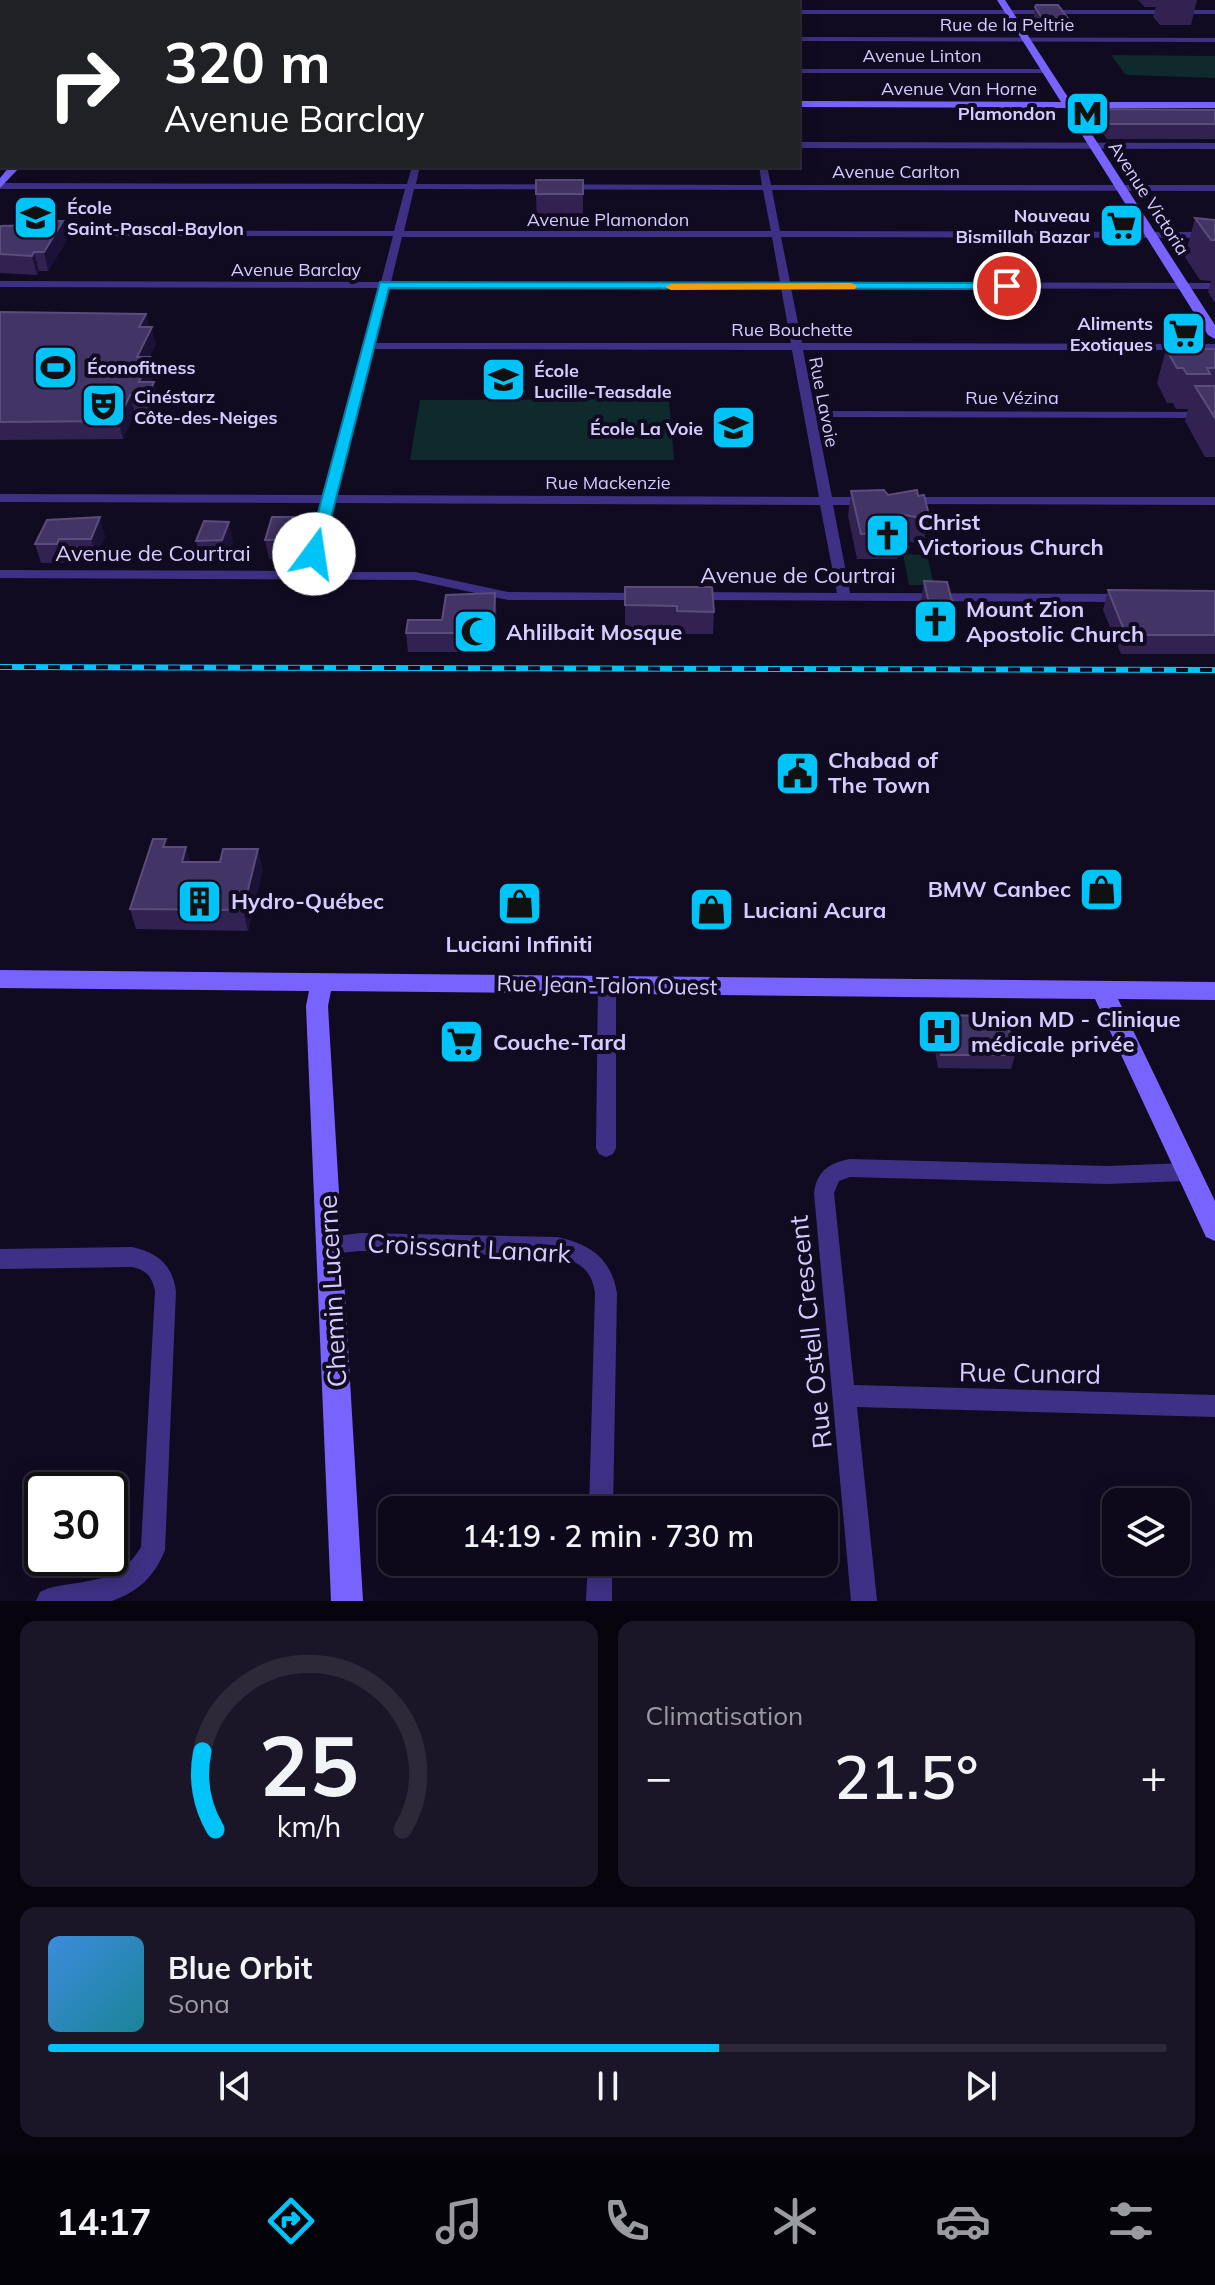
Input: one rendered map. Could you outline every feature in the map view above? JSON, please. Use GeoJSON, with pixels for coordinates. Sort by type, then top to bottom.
{"type":"FeatureCollection","features":[{"type":"Feature","properties":{"kind":"main road","name":"Avenue Victoria"},"geometry":{"type":"LineString","coordinates":[[1001,0],[1215,335]]}},
{"type":"Feature","properties":{"kind":"main road","name":"Avenue Van Horne"},"geometry":{"type":"LineString","coordinates":[[800,104],[1215,105]]}},
{"type":"Feature","properties":{"kind":"main road"},"geometry":{"type":"LineString","coordinates":[[0,186],[14,168]]}},
{"type":"Feature","properties":{"kind":"main road","name":"Rue Jean-Talon Ouest"},"geometry":{"type":"LineString","coordinates":[[0,979],[1215,991]]}},
{"type":"Feature","properties":{"kind":"main road","name":"Chemin Lucerne"},"geometry":{"type":"LineString","coordinates":[[322,982],[317,1006],[347,1601]]}},
{"type":"Feature","properties":{"kind":"main road"},"geometry":{"type":"LineString","coordinates":[[1102,989],[1215,1229]]}},
{"type":"Feature","properties":{"kind":"street"},"geometry":{"type":"LineString","coordinates":[[800,12],[1215,12]]}},
{"type":"Feature","properties":{"kind":"street","name":"Rue de la Peltrie"},"geometry":{"type":"LineString","coordinates":[[800,39],[1215,40]]}},
{"type":"Feature","properties":{"kind":"street","name":"Avenue Linton"},"geometry":{"type":"LineString","coordinates":[[800,70],[1045,70]]}},
{"type":"Feature","properties":{"kind":"street"},"geometry":{"type":"LineString","coordinates":[[800,145],[1215,146]]}},
{"type":"Feature","properties":{"kind":"street"},"geometry":{"type":"LineString","coordinates":[[309,575],[416,168]]}},
{"type":"Feature","properties":{"kind":"street","name":"Rue Lavoie"},"geometry":{"type":"LineString","coordinates":[[763,168],[844,596]]}},
{"type":"Feature","properties":{"kind":"street","name":"Avenue Carlton"},"geometry":{"type":"LineString","coordinates":[[0,186],[1215,188]]}},
{"type":"Feature","properties":{"kind":"street","name":"Avenue Plamondon"},"geometry":{"type":"LineString","coordinates":[[0,233],[1215,235]]}},
{"type":"Feature","properties":{"kind":"street","name":"Avenue Barclay"},"geometry":{"type":"LineString","coordinates":[[0,284],[1215,286]]}},
{"type":"Feature","properties":{"kind":"street","name":"Rue Bouchette"},"geometry":{"type":"LineString","coordinates":[[368,346],[1215,347]]}},
{"type":"Feature","properties":{"kind":"street","name":"Rue Vézina"},"geometry":{"type":"LineString","coordinates":[[808,414],[1215,415]]}},
{"type":"Feature","properties":{"kind":"street","name":"Rue Mackenzie"},"geometry":{"type":"LineString","coordinates":[[0,498],[1215,501]]}},
{"type":"Feature","properties":{"kind":"street","name":"Avenue de Courtrai"},"geometry":{"type":"LineString","coordinates":[[0,574],[415,576],[508,596],[666,596]]}},
{"type":"Feature","properties":{"kind":"street","name":"Avenue de Courtrai"},"geometry":{"type":"LineString","coordinates":[[682,596],[1138,598]]}},
{"type":"Feature","properties":{"kind":"street"},"geometry":{"type":"LineString","coordinates":[[606,1148],[607,985]]}},
{"type":"Feature","properties":{"kind":"street","name":"Rue Ostell Crescent"},"geometry":{"type":"LineString","coordinates":[[864,1601],[825,1183],[835,1172],[850,1168],[1107,1175],[1186,1172]]}},
{"type":"Feature","properties":{"kind":"street","name":"Croissant Lanark"},"geometry":{"type":"LineString","coordinates":[[329,1245],[360,1242],[557,1247],[592,1260],[602,1272],[606,1293],[601,1496]]}},
{"type":"Feature","properties":{"kind":"street"},"geometry":{"type":"LineString","coordinates":[[0,1259],[132,1257],[146,1260],[160,1269],[164,1277],[166,1300],[156,1538],[148,1562],[132,1581],[104,1593],[66,1596],[49,1601]]}},
{"type":"Feature","properties":{"kind":"street","name":"Rue Cunard"},"geometry":{"type":"LineString","coordinates":[[845,1396],[1215,1406]]}},
{"type":"Feature","properties":{"kind":"street"},"geometry":{"type":"LineString","coordinates":[[599,1601],[600,1576]]}},
{"type":"Feature","properties":{"kind":"green space"},"geometry":{"type":"Polygon","coordinates":[[[1111,55],[1215,56],[1215,78],[1125,74],[1111,55]]]}},
{"type":"Feature","properties":{"kind":"green space"},"geometry":{"type":"Polygon","coordinates":[[[669,399],[674,460],[410,460],[420,400],[669,399]]]}},
{"type":"Feature","properties":{"kind":"green space"},"geometry":{"type":"Polygon","coordinates":[[[903,554],[927,555],[934,585],[909,585],[903,554]]]}},
{"type":"Feature","properties":{"kind":"building"},"geometry":{"type":"Polygon","coordinates":[[[1036,5],[1058,5],[1070,21],[1044,21],[1036,5]]]}},
{"type":"Feature","properties":{"kind":"building"},"geometry":{"type":"Polygon","coordinates":[[[1099,109],[1215,110],[1215,124],[1110,124],[1099,109]]]}},
{"type":"Feature","properties":{"kind":"building"},"geometry":{"type":"Polygon","coordinates":[[[536,180],[583,180],[583,194],[536,194],[536,180]]]}},
{"type":"Feature","properties":{"kind":"building"},"geometry":{"type":"Polygon","coordinates":[[[1195,218],[1215,220],[1215,240],[1211,240],[1195,218]]]}},
{"type":"Feature","properties":{"kind":"building"},"geometry":{"type":"Polygon","coordinates":[[[46,221],[63,221],[44,252],[34,252],[32,256],[0,254],[0,226],[43,225],[46,221]]]}},
{"type":"Feature","properties":{"kind":"building"},"geometry":{"type":"Polygon","coordinates":[[[0,312],[146,314],[139,327],[152,327],[137,357],[150,357],[139,382],[154,382],[148,395],[130,395],[118,421],[0,422],[0,312]]]}},
{"type":"Feature","properties":{"kind":"building"},"geometry":{"type":"Polygon","coordinates":[[[1166,349],[1215,349],[1215,368],[1207,368],[1210,374],[1187,374],[1183,368],[1177,368],[1166,349]]]}},
{"type":"Feature","properties":{"kind":"building"},"geometry":{"type":"Polygon","coordinates":[[[1195,386],[1215,386],[1215,418],[1195,386]]]}},
{"type":"Feature","properties":{"kind":"building"},"geometry":{"type":"Polygon","coordinates":[[[884,490],[888,495],[917,490],[918,496],[924,495],[929,515],[923,514],[922,518],[899,514],[901,533],[861,534],[851,491],[884,490]]]}},
{"type":"Feature","properties":{"kind":"building"},"geometry":{"type":"Polygon","coordinates":[[[100,517],[91,539],[59,539],[57,544],[35,544],[47,520],[100,517]]]}},
{"type":"Feature","properties":{"kind":"building"},"geometry":{"type":"Polygon","coordinates":[[[272,517],[294,517],[288,540],[265,540],[272,517]]]}},
{"type":"Feature","properties":{"kind":"building"},"geometry":{"type":"Polygon","coordinates":[[[204,521],[229,522],[222,540],[196,541],[204,521]]]}},
{"type":"Feature","properties":{"kind":"building"},"geometry":{"type":"Polygon","coordinates":[[[924,581],[947,582],[955,612],[936,613],[934,608],[930,608],[924,581]]]}},
{"type":"Feature","properties":{"kind":"building"},"geometry":{"type":"Polygon","coordinates":[[[625,587],[712,587],[714,612],[677,611],[677,606],[625,605],[625,587]]]}},
{"type":"Feature","properties":{"kind":"building"},"geometry":{"type":"Polygon","coordinates":[[[1108,590],[1215,591],[1215,635],[1126,635],[1108,590]]]}},
{"type":"Feature","properties":{"kind":"building"},"geometry":{"type":"Polygon","coordinates":[[[495,593],[494,633],[406,633],[408,620],[442,620],[446,595],[495,593]]]}},
{"type":"Feature","properties":{"kind":"building"},"geometry":{"type":"Polygon","coordinates":[[[153,839],[166,839],[163,847],[186,847],[182,862],[220,862],[223,849],[258,849],[243,910],[130,909],[153,839]]]}},
{"type":"Feature","properties":{"kind":"building"},"geometry":{"type":"Polygon","coordinates":[[[934,1015],[1006,1016],[1015,1055],[941,1055],[934,1015]]]}},
{"type":"Feature","properties":{"kind":"railway"},"geometry":{"type":"LineString","coordinates":[[0,667],[1215,670]]}},
{"type":"Feature","properties":{"kind":"slow traffic"},"geometry":{"type":"LineString","coordinates":[[671,287],[851,286]]}},
{"type":"Feature","properties":{"kind":"place","name":"Plamondon"},"geometry":{"type":"Point","coordinates":[1087,113]}},
{"type":"Feature","properties":{"kind":"place","name":"École Saint-Pascal-Baylon"},"geometry":{"type":"Point","coordinates":[36,217]}},
{"type":"Feature","properties":{"kind":"place","name":"Nouveau Bismillah Bazar"},"geometry":{"type":"Point","coordinates":[1121,225]}},
{"type":"Feature","properties":{"kind":"place","name":"Aliments Exotiques"},"geometry":{"type":"Point","coordinates":[1184,333]}},
{"type":"Feature","properties":{"kind":"place","name":"Éconofitness"},"geometry":{"type":"Point","coordinates":[56,367]}},
{"type":"Feature","properties":{"kind":"place","name":"École Lucille-Teasdale"},"geometry":{"type":"Point","coordinates":[503,380]}},
{"type":"Feature","properties":{"kind":"place","name":"Cinéstarz Côte-des-Neiges"},"geometry":{"type":"Point","coordinates":[103,406]}},
{"type":"Feature","properties":{"kind":"place","name":"École La Voie"},"geometry":{"type":"Point","coordinates":[734,428]}},
{"type":"Feature","properties":{"kind":"place","name":"Christ Victorious Church"},"geometry":{"type":"Point","coordinates":[887,535]}},
{"type":"Feature","properties":{"kind":"place","name":"Mount Zion Apostolic Church"},"geometry":{"type":"Point","coordinates":[935,622]}},
{"type":"Feature","properties":{"kind":"place","name":"Ahlilbait Mosque"},"geometry":{"type":"Point","coordinates":[475,632]}},
{"type":"Feature","properties":{"kind":"place","name":"Chabad of The Town"},"geometry":{"type":"Point","coordinates":[797,773]}},
{"type":"Feature","properties":{"kind":"place","name":"BMW Canbec"},"geometry":{"type":"Point","coordinates":[1102,889]}},
{"type":"Feature","properties":{"kind":"place","name":"Hydro-Québec"},"geometry":{"type":"Point","coordinates":[200,901]}},
{"type":"Feature","properties":{"kind":"place","name":"Luciani Infiniti"},"geometry":{"type":"Point","coordinates":[519,903]}},
{"type":"Feature","properties":{"kind":"place","name":"Luciani Acura"},"geometry":{"type":"Point","coordinates":[712,910]}},
{"type":"Feature","properties":{"kind":"place","name":"Union MD - Clinique médicale privée"},"geometry":{"type":"Point","coordinates":[940,1032]}},
{"type":"Feature","properties":{"kind":"place","name":"Couche-Tard"},"geometry":{"type":"Point","coordinates":[462,1042]}},
{"type":"Feature","properties":{"kind":"route"},"geometry":{"type":"LineString","coordinates":[[314,554],[384,285],[1007,286]]}}]}
